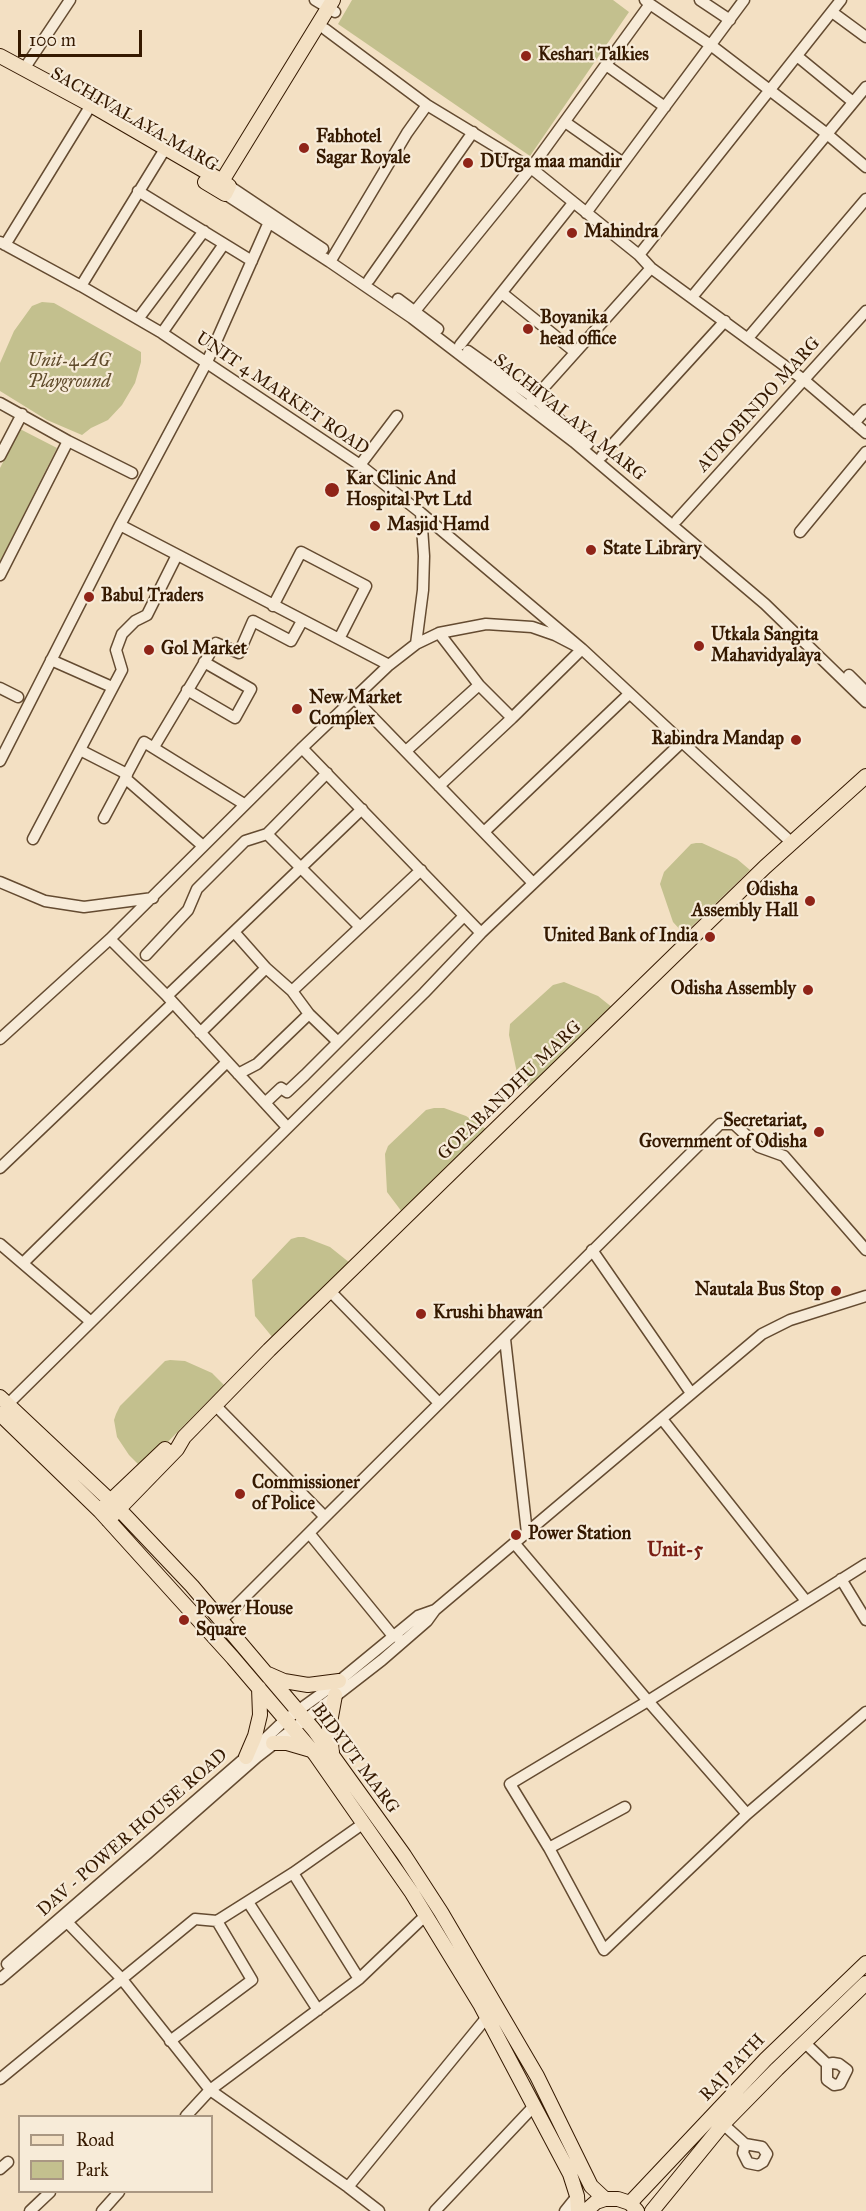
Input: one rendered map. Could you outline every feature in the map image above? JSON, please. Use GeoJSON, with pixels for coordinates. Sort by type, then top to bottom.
{"type":"FeatureCollection","features":[{"type":"Feature","properties":{"kind":"main road"},"geometry":{"type":"LineString","coordinates":[[223,188],[325,29],[334,5]]}},
{"type":"Feature","properties":{"kind":"main road"},"geometry":{"type":"LineString","coordinates":[[223,188],[334,5]]}},
{"type":"Feature","properties":{"kind":"main road","name":"SACHIVALAYA MARG"},"geometry":{"type":"LineString","coordinates":[[0,56],[223,188]]}},
{"type":"Feature","properties":{"kind":"main road","name":"SACHIVALAYA MARG"},"geometry":{"type":"LineString","coordinates":[[0,66],[90,109]]}},
{"type":"Feature","properties":{"kind":"main road","name":"GOPABANDHU MARG"},"geometry":{"type":"LineString","coordinates":[[104,1515],[177,1449],[184,1437],[330,1291],[791,842],[866,776]]}},
{"type":"Feature","properties":{"kind":"main road","name":"BIDYUT MARG"},"geometry":{"type":"LineString","coordinates":[[3,1405],[115,1504],[266,1673],[332,1755],[404,1855],[441,1912],[537,2076],[591,2186],[605,2199]]}},
{"type":"Feature","properties":{"kind":"main road","name":"BIDYUT MARG"},"geometry":{"type":"LineString","coordinates":[[3,1405],[259,1688],[311,1749],[364,1823],[426,1915],[487,2018],[570,2174],[577,2196],[578,2211]]}},
{"type":"Feature","properties":{"kind":"main road"},"geometry":{"type":"LineString","coordinates":[[266,1673],[284,1681],[308,1685],[339,1681]]}},
{"type":"Feature","properties":{"kind":"main road"},"geometry":{"type":"LineString","coordinates":[[246,1757],[255,1736],[260,1715],[259,1688]]}},
{"type":"Feature","properties":{"kind":"main road"},"geometry":{"type":"LineString","coordinates":[[332,1755],[329,1728],[335,1695]]}},
{"type":"Feature","properties":{"kind":"main road"},"geometry":{"type":"LineString","coordinates":[[273,1743],[287,1743],[311,1749]]}},
{"type":"Feature","properties":{"kind":"main road","name":"RAJ PATH"},"geometry":{"type":"LineString","coordinates":[[633,2207],[766,2059],[866,1963]]}},
{"type":"Feature","properties":{"kind":"main road","name":"RAJ PATH"},"geometry":{"type":"LineString","coordinates":[[652,2211],[723,2124],[866,1983]]}},
{"type":"Feature","properties":{"kind":"main road"},"geometry":{"type":"LineString","coordinates":[[586,2211],[596,2202],[605,2199],[618,2199],[633,2207]]}},
{"type":"Feature","properties":{"kind":"street"},"geometry":{"type":"LineString","coordinates":[[24,69],[70,0]]}},
{"type":"Feature","properties":{"kind":"street"},"geometry":{"type":"LineString","coordinates":[[315,0],[334,5]]}},
{"type":"Feature","properties":{"kind":"street"},"geometry":{"type":"LineString","coordinates":[[700,0],[730,20]]}},
{"type":"Feature","properties":{"kind":"street"},"geometry":{"type":"LineString","coordinates":[[586,213],[744,0]]}},
{"type":"Feature","properties":{"kind":"street"},"geometry":{"type":"LineString","coordinates":[[639,255],[841,0]]}},
{"type":"Feature","properties":{"kind":"street"},"geometry":{"type":"LineString","coordinates":[[415,311],[531,168],[606,65],[648,2],[770,90],[866,167]]}},
{"type":"Feature","properties":{"kind":"street"},"geometry":{"type":"LineString","coordinates":[[831,12],[866,37]]}},
{"type":"Feature","properties":{"kind":"street"},"geometry":{"type":"LineString","coordinates":[[325,29],[427,105],[531,168],[639,255],[651,268],[804,380],[866,434]]}},
{"type":"Feature","properties":{"kind":"street"},"geometry":{"type":"LineString","coordinates":[[797,56],[853,102]]}},
{"type":"Feature","properties":{"kind":"street"},"geometry":{"type":"LineString","coordinates":[[606,65],[665,107]]}},
{"type":"Feature","properties":{"kind":"street"},"geometry":{"type":"LineString","coordinates":[[692,297],[866,87]]}},
{"type":"Feature","properties":{"kind":"street"},"geometry":{"type":"LineString","coordinates":[[332,259],[407,133],[427,105]]}},
{"type":"Feature","properties":{"kind":"street"},"geometry":{"type":"LineString","coordinates":[[2,244],[90,109]]}},
{"type":"Feature","properties":{"kind":"street"},"geometry":{"type":"LineString","coordinates":[[565,122],[622,162]]}},
{"type":"Feature","properties":{"kind":"street"},"geometry":{"type":"LineString","coordinates":[[369,280],[473,132]]}},
{"type":"Feature","properties":{"kind":"street"},"geometry":{"type":"LineString","coordinates":[[81,286],[163,153]]}},
{"type":"Feature","properties":{"kind":"street","name":"SACHIVALAYA MARG"},"geometry":{"type":"LineString","coordinates":[[223,188],[269,222],[369,280],[415,311],[602,456],[769,598],[866,692]]}},
{"type":"Feature","properties":{"kind":"street","name":"SACHIVALAYA MARG"},"geometry":{"type":"LineString","coordinates":[[223,188],[332,259],[531,402],[574,442],[765,604],[866,702]]}},
{"type":"Feature","properties":{"kind":"street"},"geometry":{"type":"LineString","coordinates":[[138,191],[252,261]]}},
{"type":"Feature","properties":{"kind":"street"},"geometry":{"type":"LineString","coordinates":[[748,338],[866,199]]}},
{"type":"Feature","properties":{"kind":"street"},"geometry":{"type":"LineString","coordinates":[[460,345],[573,203]]}},
{"type":"Feature","properties":{"kind":"street"},"geometry":{"type":"LineString","coordinates":[[0,761],[120,525],[207,362],[269,222]]}},
{"type":"Feature","properties":{"kind":"street"},"geometry":{"type":"LineString","coordinates":[[138,319],[204,231]]}},
{"type":"Feature","properties":{"kind":"street","name":"UNIT 4 MARKET ROAD"},"geometry":{"type":"LineString","coordinates":[[2,244],[162,333],[360,465],[421,513],[582,649],[791,842]]}},
{"type":"Feature","properties":{"kind":"street"},"geometry":{"type":"LineString","coordinates":[[162,333],[224,244]]}},
{"type":"Feature","properties":{"kind":"street"},"geometry":{"type":"LineString","coordinates":[[531,402],[651,268]]}},
{"type":"Feature","properties":{"kind":"street"},"geometry":{"type":"LineString","coordinates":[[501,293],[575,352]]}},
{"type":"Feature","properties":{"kind":"street","name":"AUROBINDO MARG"},"geometry":{"type":"LineString","coordinates":[[677,520],[866,311]]}},
{"type":"Feature","properties":{"kind":"street"},"geometry":{"type":"LineString","coordinates":[[602,456],[725,321]]}},
{"type":"Feature","properties":{"kind":"street"},"geometry":{"type":"LineString","coordinates":[[0,403],[132,473]]}},
{"type":"Feature","properties":{"kind":"street"},"geometry":{"type":"LineString","coordinates":[[854,423],[866,410]]}},
{"type":"Feature","properties":{"kind":"street"},"geometry":{"type":"LineString","coordinates":[[0,456],[22,414]]}},
{"type":"Feature","properties":{"kind":"street"},"geometry":{"type":"LineString","coordinates":[[360,465],[397,416]]}},
{"type":"Feature","properties":{"kind":"street"},"geometry":{"type":"LineString","coordinates":[[0,575],[68,441]]}},
{"type":"Feature","properties":{"kind":"street"},"geometry":{"type":"LineString","coordinates":[[800,532],[866,452]]}},
{"type":"Feature","properties":{"kind":"street"},"geometry":{"type":"LineString","coordinates":[[416,644],[423,590],[424,556],[421,513]]}},
{"type":"Feature","properties":{"kind":"street"},"geometry":{"type":"LineString","coordinates":[[120,525],[302,621],[390,664]]}},
{"type":"Feature","properties":{"kind":"street"},"geometry":{"type":"LineString","coordinates":[[273,606],[301,552],[366,586],[339,639]]}},
{"type":"Feature","properties":{"kind":"street"},"geometry":{"type":"LineString","coordinates":[[33,838],[122,670],[116,650],[118,641],[126,629],[147,615],[177,555]]}},
{"type":"Feature","properties":{"kind":"street"},"geometry":{"type":"LineString","coordinates":[[154,747],[216,643],[239,653],[254,621],[291,641],[302,621]]}},
{"type":"Feature","properties":{"kind":"street"},"geometry":{"type":"LineString","coordinates":[[0,1039],[110,939],[244,804],[390,664],[416,644],[439,633],[486,624],[532,627],[555,634],[582,649],[439,786]]}},
{"type":"Feature","properties":{"kind":"street"},"geometry":{"type":"LineString","coordinates":[[439,633],[479,685],[512,718]]}},
{"type":"Feature","properties":{"kind":"street"},"geometry":{"type":"LineString","coordinates":[[51,660],[112,687]]}},
{"type":"Feature","properties":{"kind":"street"},"geometry":{"type":"LineString","coordinates":[[187,690],[235,717],[251,689],[204,662]]}},
{"type":"Feature","properties":{"kind":"street"},"geometry":{"type":"LineString","coordinates":[[406,751],[479,685]]}},
{"type":"Feature","properties":{"kind":"street"},"geometry":{"type":"LineString","coordinates":[[0,688],[18,697]]}},
{"type":"Feature","properties":{"kind":"street"},"geometry":{"type":"LineString","coordinates":[[484,832],[629,694]]}},
{"type":"Feature","properties":{"kind":"street"},"geometry":{"type":"LineString","coordinates":[[355,699],[533,883]]}},
{"type":"Feature","properties":{"kind":"street"},"geometry":{"type":"LineString","coordinates":[[104,818],[144,742],[244,804]]}},
{"type":"Feature","properties":{"kind":"street"},"geometry":{"type":"LineString","coordinates":[[3,1405],[424,993],[481,933],[682,742]]}},
{"type":"Feature","properties":{"kind":"street"},"geometry":{"type":"LineString","coordinates":[[302,748],[481,933]]}},
{"type":"Feature","properties":{"kind":"street"},"geometry":{"type":"LineString","coordinates":[[81,750],[126,776],[203,846]]}},
{"type":"Feature","properties":{"kind":"street"},"geometry":{"type":"LineString","coordinates":[[146,955],[188,910],[197,890],[245,841],[267,834],[327,773]]}},
{"type":"Feature","properties":{"kind":"street"},"geometry":{"type":"LineString","coordinates":[[0,1168],[170,1000],[300,866],[362,809]]}},
{"type":"Feature","properties":{"kind":"street"},"geometry":{"type":"LineString","coordinates":[[267,834],[360,927]]}},
{"type":"Feature","properties":{"kind":"street"},"geometry":{"type":"LineString","coordinates":[[292,991],[421,870]]}},
{"type":"Feature","properties":{"kind":"street"},"geometry":{"type":"LineString","coordinates":[[0,882],[45,901],[84,907],[153,897]]}},
{"type":"Feature","properties":{"kind":"street"},"geometry":{"type":"LineString","coordinates":[[265,1103],[281,1088],[287,1092],[464,916]]}},
{"type":"Feature","properties":{"kind":"street"},"geometry":{"type":"LineString","coordinates":[[235,933],[266,968],[292,991],[309,1014],[338,1042]]}},
{"type":"Feature","properties":{"kind":"street"},"geometry":{"type":"LineString","coordinates":[[110,939],[170,1000],[287,1127]]}},
{"type":"Feature","properties":{"kind":"street"},"geometry":{"type":"LineString","coordinates":[[200,1033],[266,968]]}},
{"type":"Feature","properties":{"kind":"street"},"geometry":{"type":"LineString","coordinates":[[238,1074],[258,1064],[309,1014]]}},
{"type":"Feature","properties":{"kind":"street"},"geometry":{"type":"LineString","coordinates":[[23,1263],[227,1062]]}},
{"type":"Feature","properties":{"kind":"street"},"geometry":{"type":"LineString","coordinates":[[221,1621],[720,1124],[734,1124],[759,1147],[784,1156],[866,1250]]}},
{"type":"Feature","properties":{"kind":"street"},"geometry":{"type":"LineString","coordinates":[[0,1244],[90,1320]]}},
{"type":"Feature","properties":{"kind":"street"},"geometry":{"type":"LineString","coordinates":[[592,1250],[691,1393]]}},
{"type":"Feature","properties":{"kind":"street"},"geometry":{"type":"LineString","coordinates":[[330,1291],[439,1403]]}},
{"type":"Feature","properties":{"kind":"street"},"geometry":{"type":"LineString","coordinates":[[301,1715],[335,1695],[396,1640],[418,1616],[435,1610],[762,1334],[778,1325],[830,1306],[866,1296]]}},
{"type":"Feature","properties":{"kind":"street"},"geometry":{"type":"LineString","coordinates":[[505,1340],[527,1533]]}},
{"type":"Feature","properties":{"kind":"street"},"geometry":{"type":"LineString","coordinates":[[215,1405],[326,1517]]}},
{"type":"Feature","properties":{"kind":"street"},"geometry":{"type":"LineString","coordinates":[[663,1419],[806,1601]]}},
{"type":"Feature","properties":{"kind":"street"},"geometry":{"type":"LineString","coordinates":[[309,1533],[396,1640]]}},
{"type":"Feature","properties":{"kind":"street"},"geometry":{"type":"LineString","coordinates":[[515,1544],[747,1814]]}},
{"type":"Feature","properties":{"kind":"street"},"geometry":{"type":"LineString","coordinates":[[866,1564],[510,1785],[549,1848],[604,1950],[747,1814],[866,1712]]}},
{"type":"Feature","properties":{"kind":"street"},"geometry":{"type":"LineString","coordinates":[[842,1579],[866,1620]]}},
{"type":"Feature","properties":{"kind":"street"},"geometry":{"type":"LineString","coordinates":[[289,1724],[339,1681],[396,1640]]}},
{"type":"Feature","properties":{"kind":"street","name":"DAV - POWER HOUSE ROAD"},"geometry":{"type":"LineString","coordinates":[[0,1979],[273,1743],[289,1724]]}},
{"type":"Feature","properties":{"kind":"street","name":"DAV - POWER HOUSE ROAD"},"geometry":{"type":"LineString","coordinates":[[0,1970],[246,1757],[289,1724]]}},
{"type":"Feature","properties":{"kind":"street"},"geometry":{"type":"LineString","coordinates":[[549,1848],[625,1807]]}},
{"type":"Feature","properties":{"kind":"street"},"geometry":{"type":"LineString","coordinates":[[0,2079],[195,1919],[217,1921],[364,1823]]}},
{"type":"Feature","properties":{"kind":"street"},"geometry":{"type":"LineString","coordinates":[[293,1872],[359,1978]]}},
{"type":"Feature","properties":{"kind":"street"},"geometry":{"type":"LineString","coordinates":[[248,1902],[318,2010]]}},
{"type":"Feature","properties":{"kind":"street"},"geometry":{"type":"LineString","coordinates":[[187,2115],[210,2090],[359,1978],[426,1915]]}},
{"type":"Feature","properties":{"kind":"street"},"geometry":{"type":"LineString","coordinates":[[170,2041],[252,1980],[217,1921]]}},
{"type":"Feature","properties":{"kind":"street"},"geometry":{"type":"LineString","coordinates":[[67,1922],[121,1978],[210,2090],[379,2211]]}},
{"type":"Feature","properties":{"kind":"street"},"geometry":{"type":"LineString","coordinates":[[348,2187],[487,2018]]}},
{"type":"Feature","properties":{"kind":"street"},"geometry":{"type":"LineString","coordinates":[[804,2042],[827,2064]]}},
{"type":"Feature","properties":{"kind":"street"},"geometry":{"type":"LineString","coordinates":[[435,2211],[534,2106]]}},
{"type":"Feature","properties":{"kind":"street"},"geometry":{"type":"LineString","coordinates":[[723,2124],[745,2144]]}},
{"type":"Feature","properties":{"kind":"street"},"geometry":{"type":"LineString","coordinates":[[30,2211],[49,2193]]}},
{"type":"Feature","properties":{"kind":"street"},"geometry":{"type":"LineString","coordinates":[[102,2211],[118,2193]]}},
{"type":"Feature","properties":{"kind":"street"},"geometry":{"type":"LineString","coordinates":[[565,2211],[577,2196]]}},
{"type":"Feature","properties":{"kind":"green space"},"geometry":{"type":"Polygon","coordinates":[[[352,0],[613,0],[629,12],[530,156],[338,24],[352,0]]]}},
{"type":"Feature","properties":{"kind":"green space","name":"Unit-4 AG Playground"},"geometry":{"type":"Polygon","coordinates":[[[42,302],[54,303],[141,352],[141,362],[135,383],[122,405],[108,420],[82,435],[47,420],[0,391],[0,363],[14,331],[32,306],[42,302]]]}},
{"type":"Feature","properties":{"kind":"green space"},"geometry":{"type":"Polygon","coordinates":[[[20,429],[57,448],[0,562],[0,468],[20,429]]]}},
{"type":"Feature","properties":{"kind":"green space"},"geometry":{"type":"Polygon","coordinates":[[[702,843],[737,859],[750,870],[684,934],[673,922],[660,884],[664,872],[691,844],[702,843]]]}},
{"type":"Feature","properties":{"kind":"green space"},"geometry":{"type":"Polygon","coordinates":[[[564,982],[598,996],[613,1008],[530,1089],[517,1073],[509,1035],[510,1024],[553,985],[564,982]]]}},
{"type":"Feature","properties":{"kind":"green space"},"geometry":{"type":"Polygon","coordinates":[[[444,1108],[466,1116],[486,1129],[402,1212],[387,1192],[385,1154],[388,1146],[426,1110],[444,1108]]]}},
{"type":"Feature","properties":{"kind":"green space"},"geometry":{"type":"Polygon","coordinates":[[[298,1237],[330,1247],[350,1263],[273,1338],[255,1316],[252,1280],[291,1239],[298,1237]]]}},
{"type":"Feature","properties":{"kind":"green space"},"geometry":{"type":"Polygon","coordinates":[[[165,1361],[185,1361],[212,1373],[224,1385],[142,1468],[129,1455],[117,1437],[114,1420],[120,1406],[165,1361]]]}},
{"type":"Feature","properties":{"kind":"place","name":"Keshari Talkies"},"geometry":{"type":"Point","coordinates":[526,56]}},
{"type":"Feature","properties":{"kind":"place","name":"Fabhotel Sagar Royale"},"geometry":{"type":"Point","coordinates":[304,148]}},
{"type":"Feature","properties":{"kind":"place","name":"DUrga maa mandir"},"geometry":{"type":"Point","coordinates":[468,163]}},
{"type":"Feature","properties":{"kind":"place","name":"Mahindra"},"geometry":{"type":"Point","coordinates":[572,233]}},
{"type":"Feature","properties":{"kind":"place","name":"Boyanika head office"},"geometry":{"type":"Point","coordinates":[528,329]}},
{"type":"Feature","properties":{"kind":"place","name":"Kar Clinic And Hospital Pvt Ltd"},"geometry":{"type":"Point","coordinates":[332,490]}},
{"type":"Feature","properties":{"kind":"place","name":"Masjid Hamd"},"geometry":{"type":"Point","coordinates":[375,526]}},
{"type":"Feature","properties":{"kind":"place","name":"State Library"},"geometry":{"type":"Point","coordinates":[591,550]}},
{"type":"Feature","properties":{"kind":"place","name":"Babul Traders"},"geometry":{"type":"Point","coordinates":[89,597]}},
{"type":"Feature","properties":{"kind":"place","name":"Utkala Sangita Mahavidyalaya"},"geometry":{"type":"Point","coordinates":[699,646]}},
{"type":"Feature","properties":{"kind":"place","name":"Gol Market"},"geometry":{"type":"Point","coordinates":[149,650]}},
{"type":"Feature","properties":{"kind":"place","name":"New Market Complex"},"geometry":{"type":"Point","coordinates":[297,709]}},
{"type":"Feature","properties":{"kind":"place","name":"Rabindra Mandap"},"geometry":{"type":"Point","coordinates":[796,740]}},
{"type":"Feature","properties":{"kind":"place","name":"Odisha Assembly Hall"},"geometry":{"type":"Point","coordinates":[810,901]}},
{"type":"Feature","properties":{"kind":"place","name":"United Bank of India"},"geometry":{"type":"Point","coordinates":[710,937]}},
{"type":"Feature","properties":{"kind":"place","name":"Odisha Assembly"},"geometry":{"type":"Point","coordinates":[808,990]}},
{"type":"Feature","properties":{"kind":"place","name":"Secretariat, Government of Odisha"},"geometry":{"type":"Point","coordinates":[819,1132]}},
{"type":"Feature","properties":{"kind":"place","name":"Nautala Bus Stop"},"geometry":{"type":"Point","coordinates":[836,1291]}},
{"type":"Feature","properties":{"kind":"place","name":"Krushi bhawan"},"geometry":{"type":"Point","coordinates":[421,1314]}},
{"type":"Feature","properties":{"kind":"place","name":"Commissioner of Police"},"geometry":{"type":"Point","coordinates":[240,1494]}},
{"type":"Feature","properties":{"kind":"place","name":"Power Station"},"geometry":{"type":"Point","coordinates":[516,1535]}},
{"type":"Feature","properties":{"kind":"place","name":"Power House Square"},"geometry":{"type":"Point","coordinates":[184,1620]}},
{"type":"Feature","properties":{"kind":"district","name":"Unit-5"},"geometry":{"type":"Point","coordinates":[675,1551]}}]}
